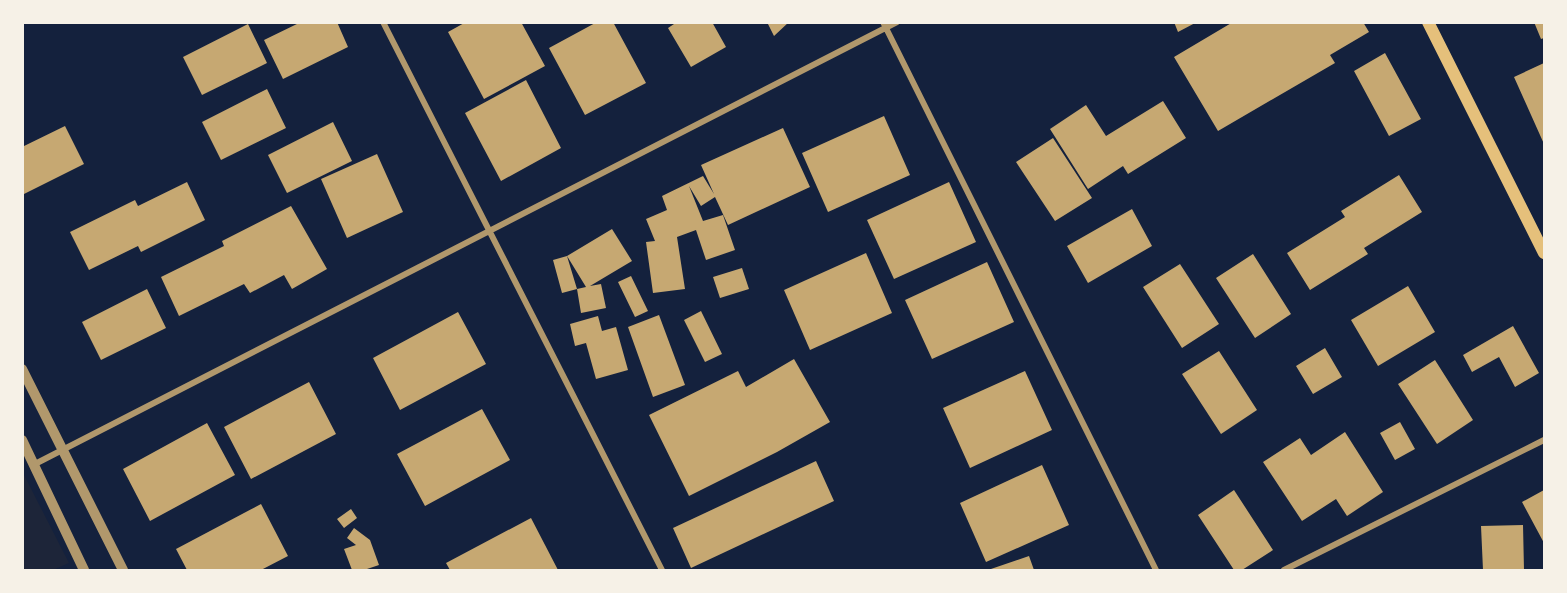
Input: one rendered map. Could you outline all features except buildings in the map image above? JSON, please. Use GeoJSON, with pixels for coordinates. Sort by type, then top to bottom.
{"type":"FeatureCollection","features":[{"type":"Feature","properties":{"kind":"main road"},"geometry":{"type":"LineString","coordinates":[[1428,22],[1545,253]]}},
{"type":"Feature","properties":{"kind":"street"},"geometry":{"type":"LineString","coordinates":[[383,22],[662,570]]}},
{"type":"Feature","properties":{"kind":"street"},"geometry":{"type":"LineString","coordinates":[[35,465],[884,25],[897,22]]}},
{"type":"Feature","properties":{"kind":"street"},"geometry":{"type":"LineString","coordinates":[[884,25],[1156,570]]}},
{"type":"Feature","properties":{"kind":"street"},"geometry":{"type":"LineString","coordinates":[[22,369],[123,570]]}},
{"type":"Feature","properties":{"kind":"street"},"geometry":{"type":"LineString","coordinates":[[22,440],[84,570]]}},
{"type":"Feature","properties":{"kind":"street"},"geometry":{"type":"LineString","coordinates":[[1284,570],[1545,441]]}},
{"type":"Feature","properties":{"kind":"shaded area"},"geometry":{"type":"Polygon","coordinates":[[[23,473],[69,563],[53,570],[23,570],[23,473]]]}}]}
